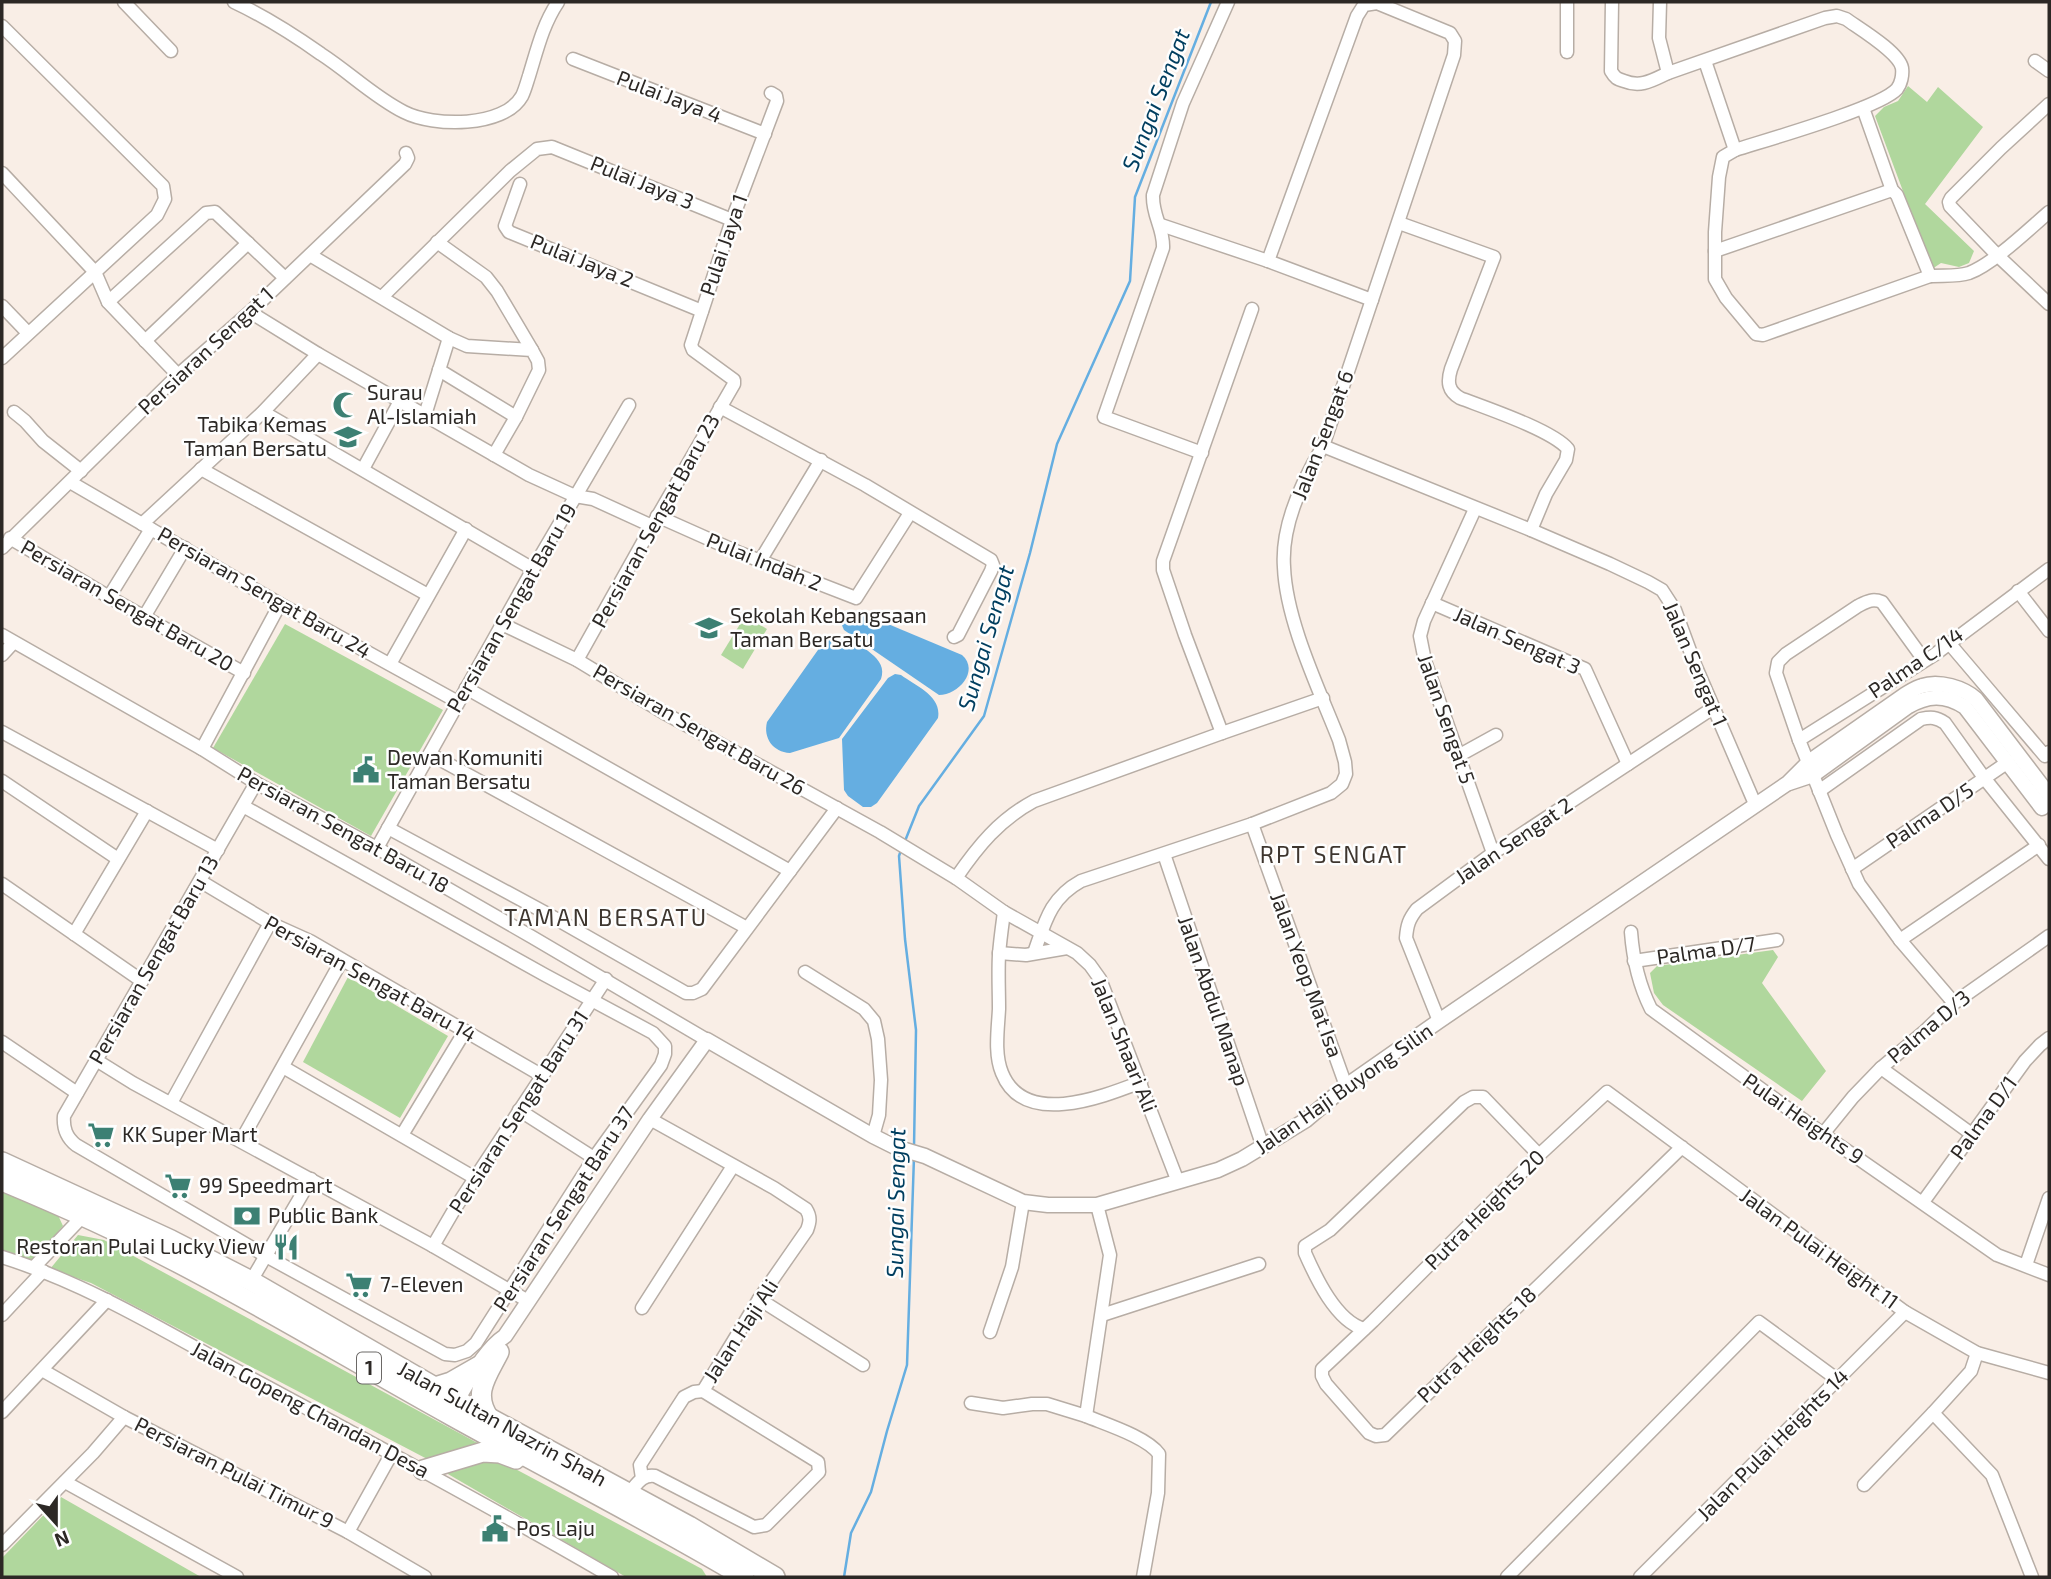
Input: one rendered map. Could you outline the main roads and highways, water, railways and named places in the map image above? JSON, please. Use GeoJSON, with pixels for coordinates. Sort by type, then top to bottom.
{"type":"FeatureCollection","features":[{"type":"Feature","properties":{"kind":"highway","name":"Jalan Sultan Nazrin Shah"},"geometry":{"type":"LineString","coordinates":[[2,1162],[171,1240],[251,1282],[435,1387],[459,1404],[690,1526],[775,1577]]}},
{"type":"Feature","properties":{"kind":"highway","name":"Jalan Sultan Nazrin Shah"},"geometry":{"type":"LineString","coordinates":[[2,1181],[165,1255],[731,1574],[747,1570],[765,1577]]}},
{"type":"Feature","properties":{"kind":"highway"},"geometry":{"type":"LineString","coordinates":[[489,1418],[483,1409],[480,1396],[502,1344]]}},
{"type":"Feature","properties":{"kind":"highway"},"geometry":{"type":"LineString","coordinates":[[332,1347],[364,1360],[440,1401],[459,1404],[470,1418],[524,1448],[547,1468]]}},
{"type":"Feature","properties":{"kind":"highway"},"geometry":{"type":"LineString","coordinates":[[435,1387],[456,1380],[479,1366]]}},
{"type":"Feature","properties":{"kind":"highway"},"geometry":{"type":"LineString","coordinates":[[423,1470],[491,1452],[547,1468]]}},
{"type":"Feature","properties":{"kind":"highway"},"geometry":{"type":"LineString","coordinates":[[690,1526],[695,1534],[724,1553],[731,1574]]}},
{"type":"Feature","properties":{"kind":"water"},"geometry":{"type":"Polygon","coordinates":[[[850,610],[962,655],[967,661],[968,675],[959,687],[939,695],[844,630],[841,623],[850,610]]]}},
{"type":"Feature","properties":{"kind":"water"},"geometry":{"type":"Polygon","coordinates":[[[844,636],[877,659],[881,665],[881,679],[839,738],[790,753],[774,747],[768,739],[767,722],[825,640],[844,636]]]}},
{"type":"Feature","properties":{"kind":"water"},"geometry":{"type":"Polygon","coordinates":[[[895,674],[901,675],[932,698],[938,710],[938,718],[877,803],[871,807],[863,807],[844,790],[842,739],[888,678],[895,674]]]}},
{"type":"Feature","properties":{"kind":"waterway","name":"Sungai Sengat"},"geometry":{"type":"LineString","coordinates":[[905,841],[919,806],[984,716],[1030,553],[1057,444],[1130,281],[1135,197],[1211,2]]}},
{"type":"Feature","properties":{"kind":"waterway","name":"Sungai Sengat"},"geometry":{"type":"LineString","coordinates":[[901,850],[899,856],[905,939],[916,1030],[914,1147]]}},
{"type":"Feature","properties":{"kind":"waterway","name":"Sungai Sengat"},"geometry":{"type":"LineString","coordinates":[[844,1577],[851,1533],[871,1492],[907,1365],[914,1157]]}},
{"type":"Feature","properties":{"kind":"place","name":"Surau Al-Islamiah"},"geometry":{"type":"Point","coordinates":[346,405]}},
{"type":"Feature","properties":{"kind":"place","name":"Tabika Kemas Taman Bersatu"},"geometry":{"type":"Point","coordinates":[348,437]}},
{"type":"Feature","properties":{"kind":"place","name":"Sekolah Kebangsaan Taman Bersatu"},"geometry":{"type":"Point","coordinates":[709,628]}},
{"type":"Feature","properties":{"kind":"place","name":"Dewan Komuniti Taman Bersatu"},"geometry":{"type":"Point","coordinates":[366,770]}},
{"type":"Feature","properties":{"kind":"place","name":"KK Super Mart"},"geometry":{"type":"Point","coordinates":[101,1135]}},
{"type":"Feature","properties":{"kind":"place","name":"99 Speedmart"},"geometry":{"type":"Point","coordinates":[178,1186]}},
{"type":"Feature","properties":{"kind":"place","name":"Public Bank"},"geometry":{"type":"Point","coordinates":[247,1216]}},
{"type":"Feature","properties":{"kind":"place","name":"Restoran Pulai Lucky View"},"geometry":{"type":"Point","coordinates":[286,1247]}},
{"type":"Feature","properties":{"kind":"place","name":"7-Eleven"},"geometry":{"type":"Point","coordinates":[359,1285]}},
{"type":"Feature","properties":{"kind":"place","name":"Pos Laju"},"geometry":{"type":"Point","coordinates":[495,1529]}},
{"type":"Feature","properties":{"kind":"district","name":"RPT SENGAT"},"geometry":{"type":"Point","coordinates":[1334,855]}},
{"type":"Feature","properties":{"kind":"district","name":"TAMAN BERSATU"},"geometry":{"type":"Point","coordinates":[606,918]}}]}
